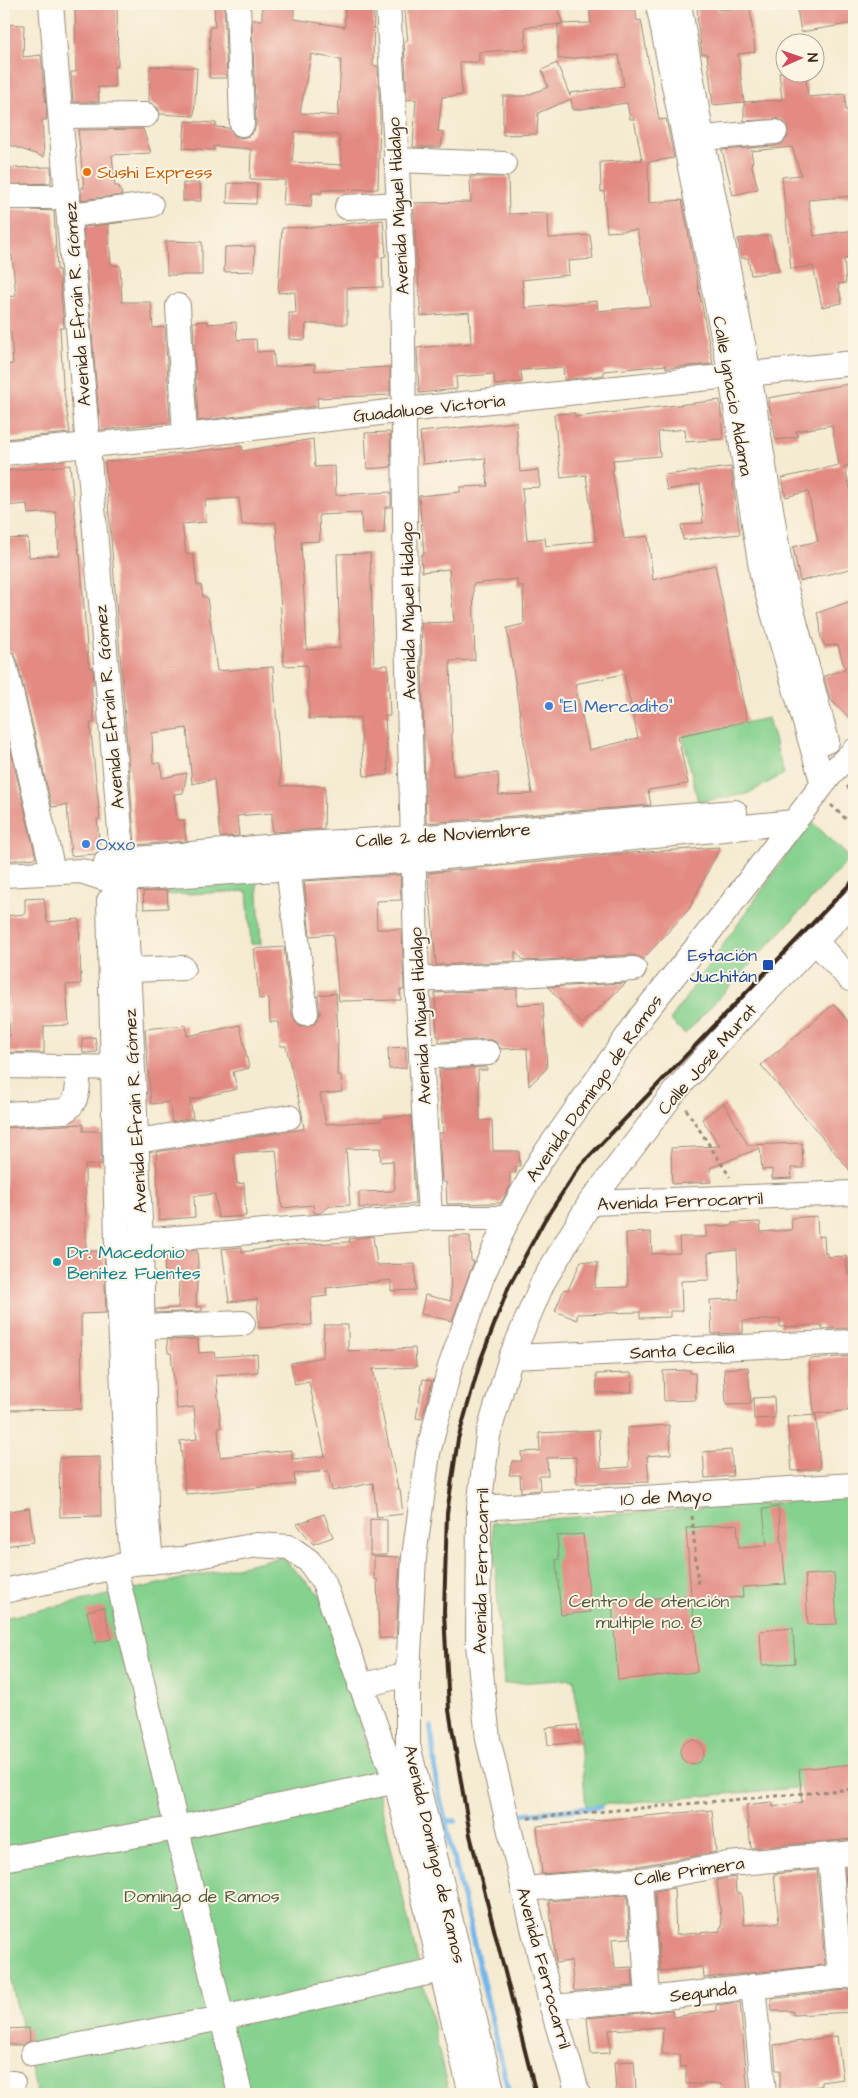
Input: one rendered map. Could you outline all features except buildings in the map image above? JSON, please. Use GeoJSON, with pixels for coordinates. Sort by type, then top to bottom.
{"type":"FeatureCollection","features":[{"type":"Feature","properties":{"kind":"street","name":"Avenida Efraín R. Gómez"},"geometry":{"type":"LineString","coordinates":[[51,4],[88,445],[115,870],[124,1068],[137,1140],[141,1242],[141,1327],[146,1509],[133,1564]]}},
{"type":"Feature","properties":{"kind":"street"},"geometry":{"type":"LineString","coordinates":[[238,4],[242,124]]}},
{"type":"Feature","properties":{"kind":"street","name":"Avenida Miguel Hidalgo"},"geometry":{"type":"LineString","coordinates":[[388,4],[399,204],[405,410],[406,598],[415,849],[417,980],[430,1218]]}},
{"type":"Feature","properties":{"kind":"street","name":"Calle Ignacio Aldama"},"geometry":{"type":"LineString","coordinates":[[658,4],[694,126]]}},
{"type":"Feature","properties":{"kind":"street","name":"Calle Ignacio Aldama"},"geometry":{"type":"LineString","coordinates":[[679,4],[694,126],[740,375],[772,572],[818,797]]}},
{"type":"Feature","properties":{"kind":"street"},"geometry":{"type":"LineString","coordinates":[[61,116],[146,115]]}},
{"type":"Feature","properties":{"kind":"street"},"geometry":{"type":"LineString","coordinates":[[694,126],[775,132]]}},
{"type":"Feature","properties":{"kind":"street"},"geometry":{"type":"LineString","coordinates":[[396,160],[504,164]]}},
{"type":"Feature","properties":{"kind":"street"},"geometry":{"type":"LineString","coordinates":[[9,197],[69,206],[151,205]]}},
{"type":"Feature","properties":{"kind":"street"},"geometry":{"type":"LineString","coordinates":[[347,207],[399,204]]}},
{"type":"Feature","properties":{"kind":"street"},"geometry":{"type":"LineString","coordinates":[[178,306],[185,436]]}},
{"type":"Feature","properties":{"kind":"street","name":"Guadaluoe Victoria"},"geometry":{"type":"LineString","coordinates":[[4,452],[185,436],[405,410],[854,363]]}},
{"type":"Feature","properties":{"kind":"street"},"geometry":{"type":"LineString","coordinates":[[4,663],[52,871]]}},
{"type":"Feature","properties":{"kind":"street","name":"Avenida Domingo de Ramos"},"geometry":{"type":"LineString","coordinates":[[471,2094],[441,1970],[406,1779],[408,1674],[414,1557],[428,1453],[450,1367],[482,1277],[508,1218],[540,1161],[637,1022],[854,751]]}},
{"type":"Feature","properties":{"kind":"street","name":"Calle 2 de Noviembre"},"geometry":{"type":"LineString","coordinates":[[4,876],[52,871],[288,868],[415,849],[746,820],[818,797]]}},
{"type":"Feature","properties":{"kind":"street"},"geometry":{"type":"LineString","coordinates":[[746,820],[769,855]]}},
{"type":"Feature","properties":{"kind":"street","name":"Calle 2 de Noviembre"},"geometry":{"type":"LineString","coordinates":[[115,870],[285,845],[415,849]]}},
{"type":"Feature","properties":{"kind":"street"},"geometry":{"type":"LineString","coordinates":[[288,868],[306,1013]]}},
{"type":"Feature","properties":{"kind":"street","name":"Avenida Efraín R. Gómez"},"geometry":{"type":"LineString","coordinates":[[115,870],[129,970],[117,1242],[128,1514],[133,1564]]}},
{"type":"Feature","properties":{"kind":"street","name":"Calle José Murat"},"geometry":{"type":"LineString","coordinates":[[590,1203],[675,1092],[854,901]]}},
{"type":"Feature","properties":{"kind":"street"},"geometry":{"type":"LineString","coordinates":[[815,941],[850,979]]}},
{"type":"Feature","properties":{"kind":"street"},"geometry":{"type":"LineString","coordinates":[[129,970],[183,968]]}},
{"type":"Feature","properties":{"kind":"street"},"geometry":{"type":"LineString","coordinates":[[417,980],[634,970]]}},
{"type":"Feature","properties":{"kind":"street"},"geometry":{"type":"LineString","coordinates":[[421,1057],[488,1053]]}},
{"type":"Feature","properties":{"kind":"street"},"geometry":{"type":"LineString","coordinates":[[4,1066],[124,1068]]}},
{"type":"Feature","properties":{"kind":"street"},"geometry":{"type":"LineString","coordinates":[[4,1114],[65,1111],[73,1106],[78,1093],[78,1068]]}},
{"type":"Feature","properties":{"kind":"street"},"geometry":{"type":"LineString","coordinates":[[137,1140],[289,1118]]}},
{"type":"Feature","properties":{"kind":"street","name":"Avenida Ferrocarril"},"geometry":{"type":"LineString","coordinates":[[578,2094],[552,2007],[488,1739],[478,1644],[479,1508],[488,1435],[510,1358],[543,1282],[590,1203],[744,1199],[854,1193]]}},
{"type":"Feature","properties":{"kind":"street"},"geometry":{"type":"LineString","coordinates":[[117,1242],[141,1242],[430,1218],[508,1218]]}},
{"type":"Feature","properties":{"kind":"street"},"geometry":{"type":"LineString","coordinates":[[141,1327],[243,1323]]}},
{"type":"Feature","properties":{"kind":"street","name":"Santa Cecilia"},"geometry":{"type":"LineString","coordinates":[[510,1358],[854,1342]]}},
{"type":"Feature","properties":{"kind":"street","name":"10 de Mayo"},"geometry":{"type":"LineString","coordinates":[[479,1508],[854,1486]]}},
{"type":"Feature","properties":{"kind":"street"},"geometry":{"type":"LineString","coordinates":[[4,1591],[133,1564],[182,1559],[257,1545],[289,1547],[309,1561],[324,1583],[360,1686],[406,1779],[177,1828],[8,1858]]}},
{"type":"Feature","properties":{"kind":"street"},"geometry":{"type":"LineString","coordinates":[[133,1564],[177,1828],[240,2094]]}},
{"type":"Feature","properties":{"kind":"street"},"geometry":{"type":"LineString","coordinates":[[360,1686],[408,1674]]}},
{"type":"Feature","properties":{"kind":"street","name":"Avenida Domingo de Ramos"},"geometry":{"type":"LineString","coordinates":[[406,1779],[493,2094]]}},
{"type":"Feature","properties":{"kind":"street","name":"Calle Primera"},"geometry":{"type":"LineString","coordinates":[[523,1889],[640,1880],[728,1864],[854,1853]]}},
{"type":"Feature","properties":{"kind":"street"},"geometry":{"type":"LineString","coordinates":[[830,1855],[847,1976]]}},
{"type":"Feature","properties":{"kind":"street"},"geometry":{"type":"LineString","coordinates":[[640,1880],[648,1999]]}},
{"type":"Feature","properties":{"kind":"street"},"geometry":{"type":"LineString","coordinates":[[33,2054],[222,2018],[441,1970]]}},
{"type":"Feature","properties":{"kind":"street","name":"Segunda"},"geometry":{"type":"LineString","coordinates":[[552,2007],[648,1999],[847,1976]]}},
{"type":"Feature","properties":{"kind":"street"},"geometry":{"type":"LineString","coordinates":[[753,1986],[764,2094]]}},
{"type":"Feature","properties":{"kind":"path"},"geometry":{"type":"LineString","coordinates":[[818,797],[849,822]]}},
{"type":"Feature","properties":{"kind":"path"},"geometry":{"type":"LineString","coordinates":[[675,1092],[744,1199]]}},
{"type":"Feature","properties":{"kind":"path"},"geometry":{"type":"LineString","coordinates":[[690,1495],[698,1585]]}},
{"type":"Feature","properties":{"kind":"path"},"geometry":{"type":"LineString","coordinates":[[507,1820],[854,1789]]}},
{"type":"Feature","properties":{"kind":"green space"},"geometry":{"type":"Polygon","coordinates":[[[768,718],[784,774],[747,794],[698,802],[683,736],[768,718]]]}},
{"type":"Feature","properties":{"kind":"green space"},"geometry":{"type":"Polygon","coordinates":[[[811,821],[850,858],[685,1034],[670,1020],[811,821]]]}},
{"type":"Feature","properties":{"kind":"green space"},"geometry":{"type":"Polygon","coordinates":[[[257,879],[261,944],[251,944],[247,891],[168,895],[167,884],[257,879]]]}},
{"type":"Feature","properties":{"kind":"green space","name":"Centro de atención multiple no. 8"},"geometry":{"type":"Polygon","coordinates":[[[854,1497],[854,1783],[586,1806],[574,1679],[504,1684],[492,1523],[854,1497]]]}},
{"type":"Feature","properties":{"kind":"green space","name":"Domingo de Ramos"},"geometry":{"type":"Polygon","coordinates":[[[281,1557],[321,1596],[359,1710],[449,2094],[37,2094],[4,1951],[4,1618],[281,1557]]]}},
{"type":"Feature","properties":{"kind":"waterway"},"geometry":{"type":"LineString","coordinates":[[431,1727],[437,1786],[509,2094]]}},
{"type":"Feature","properties":{"kind":"waterway"},"geometry":{"type":"LineString","coordinates":[[524,1814],[600,1807]]}},
{"type":"Feature","properties":{"kind":"waterway"},"geometry":{"type":"LineString","coordinates":[[446,1821],[455,1821]]}},
{"type":"Feature","properties":{"kind":"railway"},"geometry":{"type":"LineString","coordinates":[[536,2094],[470,1835],[449,1710],[444,1612],[447,1513],[458,1439],[481,1359],[509,1286],[544,1221],[580,1166],[854,880]]}},
{"type":"Feature","properties":{"kind":"place","name":"Sushi Express"},"geometry":{"type":"Point","coordinates":[87,172]}},
{"type":"Feature","properties":{"kind":"place","name":"\"El Mercadito\""},"geometry":{"type":"Point","coordinates":[549,706]}},
{"type":"Feature","properties":{"kind":"place","name":"Oxxo"},"geometry":{"type":"Point","coordinates":[86,844]}},
{"type":"Feature","properties":{"kind":"place","name":"Estación Juchitán"},"geometry":{"type":"Point","coordinates":[768,965]}},
{"type":"Feature","properties":{"kind":"place","name":"Dr. Macedonio Benítez Fuentes"},"geometry":{"type":"Point","coordinates":[57,1262]}}]}
